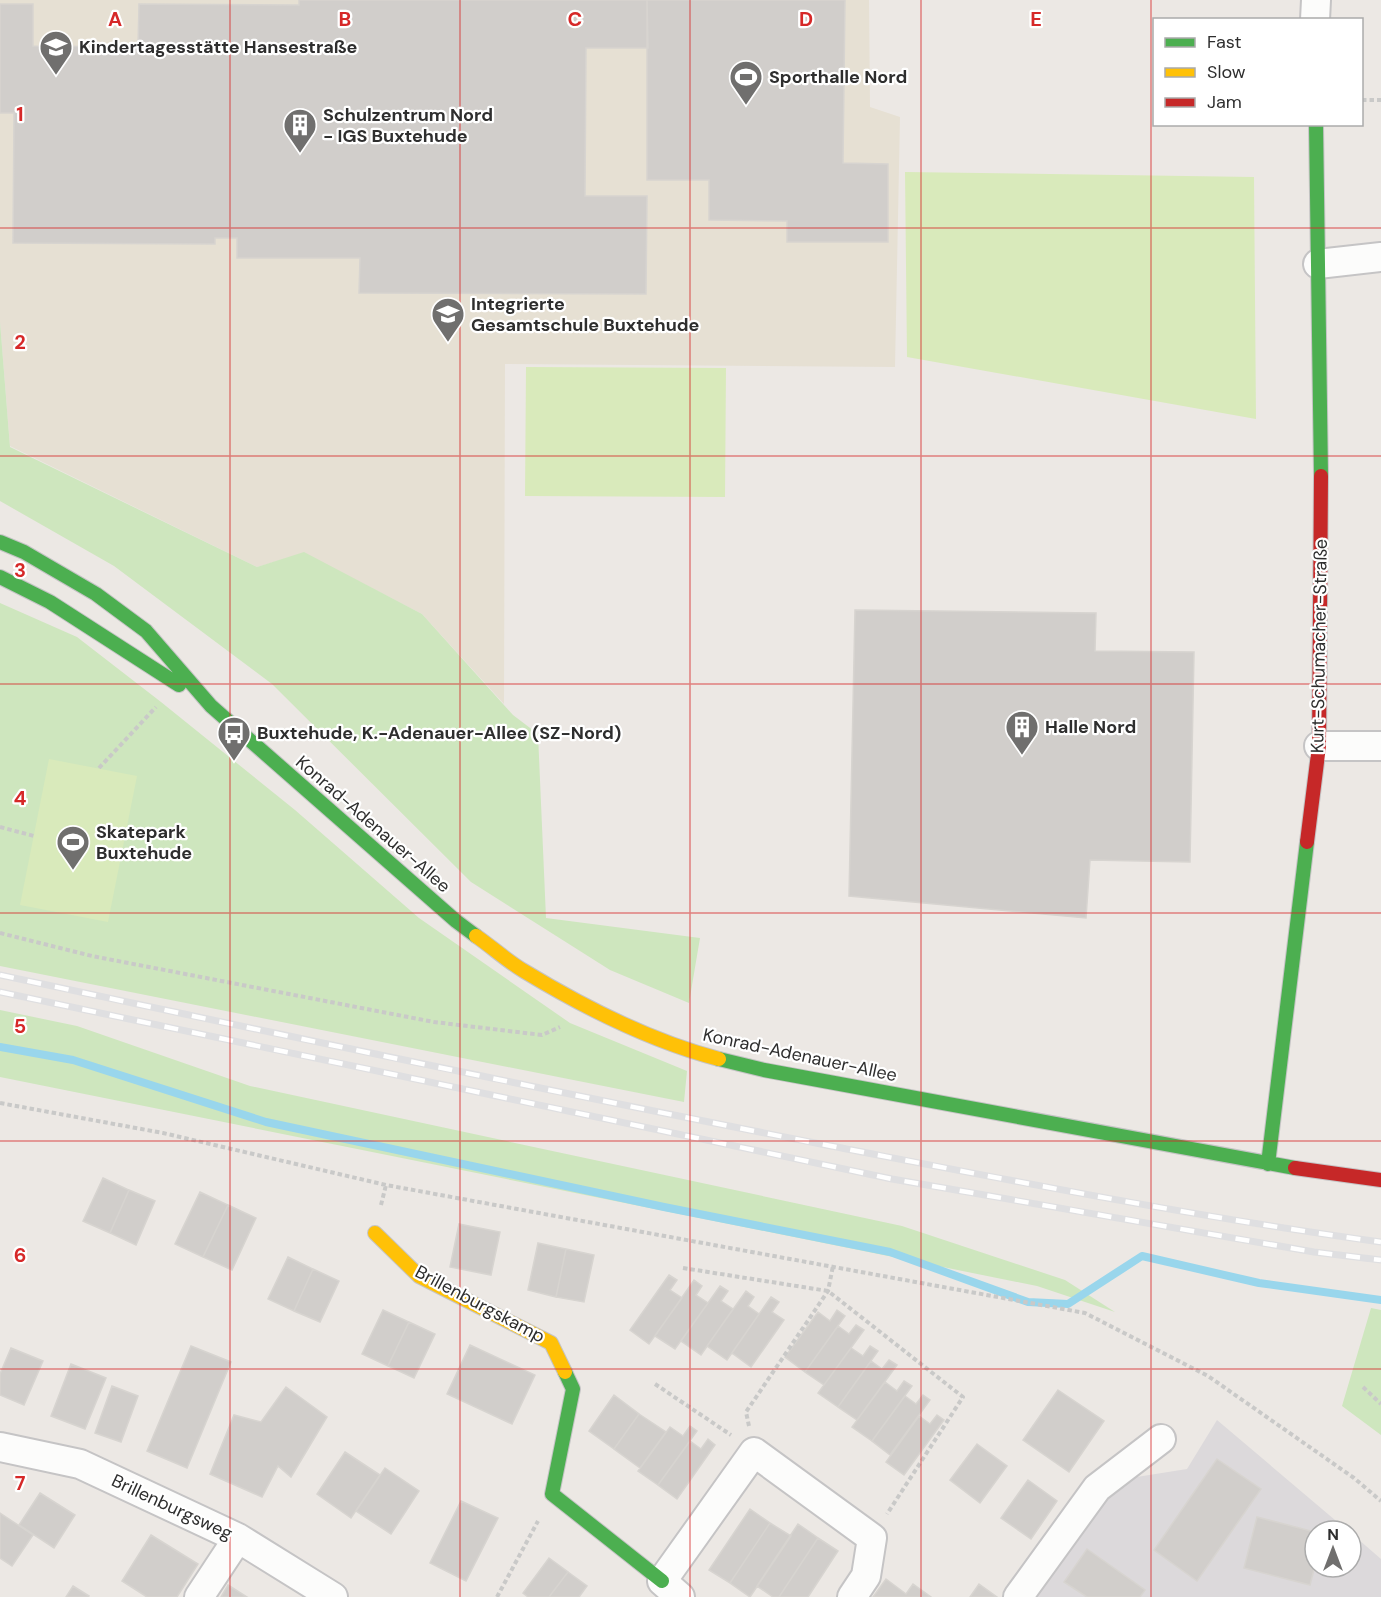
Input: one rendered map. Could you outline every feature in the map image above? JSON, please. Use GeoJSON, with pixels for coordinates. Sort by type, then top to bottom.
{"type":"FeatureCollection","features":[{"type":"Feature","properties":{"kind":"street"},"geometry":{"type":"LineString","coordinates":[[1315,18],[1316,0]]}},
{"type":"Feature","properties":{"kind":"street","name":"Kurt-Schumacher-Straße"},"geometry":{"type":"LineString","coordinates":[[1268,1164],[1319,746],[1321,502],[1316,126]]}},
{"type":"Feature","properties":{"kind":"street"},"geometry":{"type":"LineString","coordinates":[[1318,264],[1381,257]]}},
{"type":"Feature","properties":{"kind":"street","name":"Konrad-Adenauer-Allee"},"geometry":{"type":"LineString","coordinates":[[0,542],[24,552],[96,594],[146,631],[211,706],[456,921],[522,970],[597,1012],[682,1049],[764,1070],[1268,1164],[1381,1180]]}},
{"type":"Feature","properties":{"kind":"street","name":"Konrad-Adenauer-Allee"},"geometry":{"type":"LineString","coordinates":[[0,577],[50,602],[211,706]]}},
{"type":"Feature","properties":{"kind":"street"},"geometry":{"type":"LineString","coordinates":[[1319,746],[1381,746]]}},
{"type":"Feature","properties":{"kind":"street","name":"Brillenburgskamp"},"geometry":{"type":"LineString","coordinates":[[375,1233],[419,1276],[551,1343],[573,1389],[552,1494]]}},
{"type":"Feature","properties":{"kind":"street"},"geometry":{"type":"LineString","coordinates":[[1018,1597],[1097,1488],[1161,1439]]}},
{"type":"Feature","properties":{"kind":"street","name":"Brillenburgsweg"},"geometry":{"type":"LineString","coordinates":[[0,1447],[80,1464],[238,1538],[333,1597]]}},
{"type":"Feature","properties":{"kind":"street"},"geometry":{"type":"LineString","coordinates":[[552,1494],[671,1589],[754,1452],[872,1538],[866,1576],[852,1597]]}},
{"type":"Feature","properties":{"kind":"street"},"geometry":{"type":"LineString","coordinates":[[199,1597],[238,1538]]}},
{"type":"Feature","properties":{"kind":"path"},"geometry":{"type":"LineString","coordinates":[[1363,100],[1381,100]]}},
{"type":"Feature","properties":{"kind":"path"},"geometry":{"type":"LineString","coordinates":[[99,768],[161,702]]}},
{"type":"Feature","properties":{"kind":"path"},"geometry":{"type":"LineString","coordinates":[[0,827],[34,836]]}},
{"type":"Feature","properties":{"kind":"path"},"geometry":{"type":"LineString","coordinates":[[0,933],[92,956],[434,1022],[542,1035],[597,1012]]}},
{"type":"Feature","properties":{"kind":"path"},"geometry":{"type":"LineString","coordinates":[[0,1103],[163,1133],[386,1185],[1085,1314],[1208,1376],[1344,1471],[1381,1501]]}},
{"type":"Feature","properties":{"kind":"path"},"geometry":{"type":"LineString","coordinates":[[754,1452],[746,1412],[828,1291],[833,1266]]}},
{"type":"Feature","properties":{"kind":"path"},"geometry":{"type":"LineString","coordinates":[[683,1268],[828,1291],[963,1397],[872,1538]]}},
{"type":"Feature","properties":{"kind":"path"},"geometry":{"type":"LineString","coordinates":[[656,1383],[754,1452]]}},
{"type":"Feature","properties":{"kind":"path"},"geometry":{"type":"LineString","coordinates":[[1363,1387],[1381,1404]]}},
{"type":"Feature","properties":{"kind":"path"},"geometry":{"type":"LineString","coordinates":[[497,1597],[552,1494]]}},
{"type":"Feature","properties":{"kind":"shaded area","name":"Integrierte Gesamtschule Buxtehude"},"geometry":{"type":"Polygon","coordinates":[[[0,0],[869,0],[870,107],[900,117],[895,367],[505,364],[504,704],[422,614],[304,553],[257,567],[10,446],[0,322],[0,0]]]}},
{"type":"Feature","properties":{"kind":"shaded area"},"geometry":{"type":"Polygon","coordinates":[[[1217,1420],[1334,1519],[1303,1519],[1303,1579],[1363,1579],[1363,1543],[1381,1559],[1381,1597],[1034,1597],[1086,1524],[1124,1479],[1187,1469],[1217,1420]]]}},
{"type":"Feature","properties":{"kind":"green space"},"geometry":{"type":"Polygon","coordinates":[[[905,172],[1254,177],[1256,419],[907,357],[905,172]]]}},
{"type":"Feature","properties":{"kind":"green space"},"geometry":{"type":"Polygon","coordinates":[[[0,322],[10,447],[257,567],[304,552],[422,614],[513,715],[538,734],[546,918],[700,938],[689,1003],[610,970],[471,882],[272,684],[114,566],[0,501],[0,322]]]}},
{"type":"Feature","properties":{"kind":"green space"},"geometry":{"type":"Polygon","coordinates":[[[526,367],[726,368],[725,497],[525,496],[526,367]]]}},
{"type":"Feature","properties":{"kind":"green space"},"geometry":{"type":"Polygon","coordinates":[[[0,603],[77,637],[295,810],[419,918],[570,1023],[687,1071],[684,1102],[0,966],[0,603]]]}},
{"type":"Feature","properties":{"kind":"green space","name":"Skatepark Buxtehude"},"geometry":{"type":"Polygon","coordinates":[[[49,759],[137,776],[108,922],[20,905],[49,759]]]}},
{"type":"Feature","properties":{"kind":"green space"},"geometry":{"type":"Polygon","coordinates":[[[0,1010],[77,1026],[250,1086],[902,1226],[1065,1280],[1115,1312],[1037,1286],[0,1077],[0,1010]]]}},
{"type":"Feature","properties":{"kind":"green space"},"geometry":{"type":"Polygon","coordinates":[[[1371,1308],[1381,1310],[1381,1435],[1342,1406],[1371,1308]]]}},
{"type":"Feature","properties":{"kind":"building","name":"Schulzentrum Nord - IGS Buxtehude"},"geometry":{"type":"Polygon","coordinates":[[[299,0],[647,0],[648,48],[586,48],[585,196],[647,196],[646,294],[359,293],[360,258],[237,258],[237,238],[215,238],[215,244],[13,243],[14,113],[0,113],[0,4],[33,4],[33,46],[138,47],[139,4],[299,5],[299,0]]]}},
{"type":"Feature","properties":{"kind":"building","name":"Sporthalle Nord"},"geometry":{"type":"Polygon","coordinates":[[[647,0],[845,0],[843,163],[888,164],[888,242],[787,242],[787,221],[709,220],[709,180],[647,180],[647,0]]]}},
{"type":"Feature","properties":{"kind":"building","name":"Halle Nord"},"geometry":{"type":"Polygon","coordinates":[[[855,610],[1096,613],[1095,651],[1194,652],[1190,862],[1090,860],[1086,918],[849,896],[855,610]]]}},
{"type":"Feature","properties":{"kind":"building"},"geometry":{"type":"Polygon","coordinates":[[[103,1178],[129,1190],[110,1233],[83,1221],[103,1178]]]}},
{"type":"Feature","properties":{"kind":"building"},"geometry":{"type":"Polygon","coordinates":[[[129,1190],[155,1201],[136,1245],[110,1233],[129,1190]]]}},
{"type":"Feature","properties":{"kind":"building"},"geometry":{"type":"Polygon","coordinates":[[[200,1192],[228,1205],[203,1257],[175,1244],[200,1192]]]}},
{"type":"Feature","properties":{"kind":"building"},"geometry":{"type":"Polygon","coordinates":[[[228,1205],[256,1218],[232,1270],[203,1257],[228,1205]]]}},
{"type":"Feature","properties":{"kind":"building"},"geometry":{"type":"Polygon","coordinates":[[[459,1224],[500,1232],[491,1275],[450,1267],[459,1224]]]}},
{"type":"Feature","properties":{"kind":"building"},"geometry":{"type":"Polygon","coordinates":[[[538,1243],[566,1249],[556,1297],[528,1290],[538,1243]]]}},
{"type":"Feature","properties":{"kind":"building"},"geometry":{"type":"Polygon","coordinates":[[[566,1249],[594,1255],[584,1302],[556,1297],[566,1249]]]}},
{"type":"Feature","properties":{"kind":"building"},"geometry":{"type":"Polygon","coordinates":[[[288,1257],[313,1269],[294,1311],[268,1299],[288,1257]]]}},
{"type":"Feature","properties":{"kind":"building"},"geometry":{"type":"Polygon","coordinates":[[[313,1269],[339,1281],[320,1322],[294,1311],[313,1269]]]}},
{"type":"Feature","properties":{"kind":"building"},"geometry":{"type":"Polygon","coordinates":[[[669,1275],[677,1280],[670,1290],[682,1298],[649,1344],[630,1330],[669,1275]]]}},
{"type":"Feature","properties":{"kind":"building"},"geometry":{"type":"Polygon","coordinates":[[[694,1280],[702,1286],[696,1295],[708,1303],[675,1349],[655,1336],[694,1280]]]}},
{"type":"Feature","properties":{"kind":"building"},"geometry":{"type":"Polygon","coordinates":[[[720,1286],[728,1291],[721,1301],[733,1309],[701,1355],[681,1341],[720,1286]]]}},
{"type":"Feature","properties":{"kind":"building"},"geometry":{"type":"Polygon","coordinates":[[[746,1291],[754,1297],[748,1306],[759,1314],[727,1360],[707,1346],[746,1291]]]}},
{"type":"Feature","properties":{"kind":"building"},"geometry":{"type":"Polygon","coordinates":[[[771,1297],[779,1302],[772,1312],[784,1320],[751,1367],[732,1353],[771,1297]]]}},
{"type":"Feature","properties":{"kind":"building"},"geometry":{"type":"Polygon","coordinates":[[[383,1310],[409,1322],[388,1366],[362,1354],[383,1310]]]}},
{"type":"Feature","properties":{"kind":"building"},"geometry":{"type":"Polygon","coordinates":[[[837,1310],[845,1316],[805,1372],[785,1357],[818,1312],[830,1321],[837,1310]]]}},
{"type":"Feature","properties":{"kind":"building"},"geometry":{"type":"Polygon","coordinates":[[[409,1322],[435,1334],[414,1378],[388,1366],[409,1322]]]}},
{"type":"Feature","properties":{"kind":"building"},"geometry":{"type":"Polygon","coordinates":[[[856,1325],[864,1330],[824,1385],[805,1372],[838,1326],[849,1334],[856,1325]]]}},
{"type":"Feature","properties":{"kind":"building"},"geometry":{"type":"Polygon","coordinates":[[[470,1345],[535,1375],[512,1424],[447,1394],[470,1345]]]}},
{"type":"Feature","properties":{"kind":"building"},"geometry":{"type":"Polygon","coordinates":[[[191,1346],[231,1362],[187,1468],[147,1451],[191,1346]]]}},
{"type":"Feature","properties":{"kind":"building"},"geometry":{"type":"Polygon","coordinates":[[[870,1346],[878,1351],[838,1407],[818,1393],[851,1348],[863,1356],[870,1346]]]}},
{"type":"Feature","properties":{"kind":"building"},"geometry":{"type":"Polygon","coordinates":[[[11,1348],[43,1361],[24,1405],[0,1395],[0,1374],[11,1348]]]}},
{"type":"Feature","properties":{"kind":"building"},"geometry":{"type":"Polygon","coordinates":[[[889,1360],[897,1365],[857,1420],[838,1407],[871,1361],[882,1369],[889,1360]]]}},
{"type":"Feature","properties":{"kind":"building"},"geometry":{"type":"Polygon","coordinates":[[[71,1364],[106,1378],[85,1429],[51,1416],[71,1364]]]}},
{"type":"Feature","properties":{"kind":"building"},"geometry":{"type":"Polygon","coordinates":[[[904,1381],[912,1386],[872,1441],[852,1427],[885,1382],[897,1391],[904,1381]]]}},
{"type":"Feature","properties":{"kind":"building"},"geometry":{"type":"Polygon","coordinates":[[[112,1386],[138,1396],[121,1442],[95,1433],[112,1386]]]}},
{"type":"Feature","properties":{"kind":"building"},"geometry":{"type":"Polygon","coordinates":[[[286,1387],[327,1417],[291,1477],[278,1466],[262,1497],[210,1474],[234,1415],[261,1422],[286,1387]]]}},
{"type":"Feature","properties":{"kind":"building"},"geometry":{"type":"Polygon","coordinates":[[[1058,1390],[1104,1421],[1069,1472],[1023,1440],[1058,1390]]]}},
{"type":"Feature","properties":{"kind":"building"},"geometry":{"type":"Polygon","coordinates":[[[614,1395],[639,1414],[614,1449],[589,1431],[614,1395]]]}},
{"type":"Feature","properties":{"kind":"building"},"geometry":{"type":"Polygon","coordinates":[[[923,1395],[930,1400],[890,1455],[872,1441],[905,1396],[916,1404],[923,1395]]]}},
{"type":"Feature","properties":{"kind":"building"},"geometry":{"type":"Polygon","coordinates":[[[639,1414],[666,1432],[640,1468],[614,1449],[639,1414]]]}},
{"type":"Feature","properties":{"kind":"building"},"geometry":{"type":"Polygon","coordinates":[[[937,1415],[944,1420],[904,1475],[886,1462],[919,1416],[930,1424],[937,1415]]]}},
{"type":"Feature","properties":{"kind":"building"},"geometry":{"type":"Polygon","coordinates":[[[690,1426],[697,1431],[658,1485],[638,1471],[670,1427],[683,1436],[690,1426]]]}},
{"type":"Feature","properties":{"kind":"building"},"geometry":{"type":"Polygon","coordinates":[[[708,1439],[715,1445],[677,1499],[658,1485],[690,1441],[701,1449],[708,1439]]]}},
{"type":"Feature","properties":{"kind":"building"},"geometry":{"type":"Polygon","coordinates":[[[977,1444],[1007,1466],[980,1503],[950,1480],[977,1444]]]}},
{"type":"Feature","properties":{"kind":"building"},"geometry":{"type":"Polygon","coordinates":[[[345,1452],[380,1475],[351,1518],[317,1494],[345,1452]]]}},
{"type":"Feature","properties":{"kind":"building"},"geometry":{"type":"Polygon","coordinates":[[[1217,1459],[1261,1489],[1197,1581],[1154,1550],[1217,1459]]]}},
{"type":"Feature","properties":{"kind":"building"},"geometry":{"type":"Polygon","coordinates":[[[385,1468],[419,1491],[391,1534],[356,1511],[385,1468]]]}},
{"type":"Feature","properties":{"kind":"building"},"geometry":{"type":"Polygon","coordinates":[[[1028,1480],[1057,1501],[1031,1539],[1001,1518],[1028,1480]]]}},
{"type":"Feature","properties":{"kind":"building"},"geometry":{"type":"Polygon","coordinates":[[[40,1493],[75,1515],[54,1548],[19,1525],[40,1493]]]}},
{"type":"Feature","properties":{"kind":"building"},"geometry":{"type":"Polygon","coordinates":[[[461,1501],[498,1518],[466,1581],[430,1563],[461,1501]]]}},
{"type":"Feature","properties":{"kind":"building"},"geometry":{"type":"Polygon","coordinates":[[[750,1509],[770,1523],[730,1583],[709,1570],[750,1509]]]}},
{"type":"Feature","properties":{"kind":"building"},"geometry":{"type":"Polygon","coordinates":[[[0,1513],[33,1535],[12,1566],[0,1558],[0,1513]]]}},
{"type":"Feature","properties":{"kind":"building"},"geometry":{"type":"Polygon","coordinates":[[[1257,1517],[1303,1529],[1303,1579],[1312,1579],[1310,1585],[1244,1568],[1257,1517]]]}},
{"type":"Feature","properties":{"kind":"building"},"geometry":{"type":"Polygon","coordinates":[[[770,1523],[791,1536],[750,1597],[730,1583],[770,1523]]]}},
{"type":"Feature","properties":{"kind":"building"},"geometry":{"type":"Polygon","coordinates":[[[798,1524],[818,1538],[779,1597],[773,1597],[757,1586],[798,1524]]]}},
{"type":"Feature","properties":{"kind":"building"},"geometry":{"type":"Polygon","coordinates":[[[151,1535],[198,1564],[177,1597],[147,1597],[122,1581],[151,1535]]]}},
{"type":"Feature","properties":{"kind":"building"},"geometry":{"type":"Polygon","coordinates":[[[818,1538],[838,1551],[808,1597],[779,1597],[818,1538]]]}},
{"type":"Feature","properties":{"kind":"building"},"geometry":{"type":"Polygon","coordinates":[[[1087,1549],[1145,1590],[1140,1597],[1087,1597],[1064,1582],[1087,1549]]]}},
{"type":"Feature","properties":{"kind":"building"},"geometry":{"type":"Polygon","coordinates":[[[549,1558],[568,1572],[549,1597],[528,1597],[523,1593],[549,1558]]]}},
{"type":"Feature","properties":{"kind":"building"},"geometry":{"type":"Polygon","coordinates":[[[568,1572],[587,1586],[579,1597],[549,1597],[568,1572]]]}},
{"type":"Feature","properties":{"kind":"building"},"geometry":{"type":"Polygon","coordinates":[[[886,1579],[906,1594],[913,1584],[931,1597],[873,1597],[886,1579]]]}},
{"type":"Feature","properties":{"kind":"building"},"geometry":{"type":"Polygon","coordinates":[[[979,1584],[997,1597],[970,1597],[979,1584]]]}},
{"type":"Feature","properties":{"kind":"building"},"geometry":{"type":"Polygon","coordinates":[[[228,1585],[247,1597],[221,1597],[228,1585]]]}},
{"type":"Feature","properties":{"kind":"building"},"geometry":{"type":"Polygon","coordinates":[[[73,1586],[89,1596],[66,1597],[73,1586]]]}},
{"type":"Feature","properties":{"kind":"waterway"},"geometry":{"type":"LineString","coordinates":[[0,1047],[73,1060],[266,1122],[664,1207],[890,1252],[1028,1302],[1068,1304],[1142,1256],[1259,1283],[1381,1300]]}},
{"type":"Feature","properties":{"kind":"railway"},"geometry":{"type":"LineString","coordinates":[[0,975],[831,1146],[1174,1210],[1381,1242]]}},
{"type":"Feature","properties":{"kind":"railway"},"geometry":{"type":"LineString","coordinates":[[0,992],[892,1179],[1314,1252],[1381,1260]]}},
{"type":"Feature","properties":{"kind":"traffic: fast"},"geometry":{"type":"LineString","coordinates":[[1316,126],[1321,476]]}},
{"type":"Feature","properties":{"kind":"traffic: fast"},"geometry":{"type":"LineString","coordinates":[[0,542],[24,552],[96,594],[146,631],[211,706],[476,936]]}},
{"type":"Feature","properties":{"kind":"traffic: fast"},"geometry":{"type":"LineString","coordinates":[[0,577],[50,602],[179,685]]}},
{"type":"Feature","properties":{"kind":"traffic: fast"},"geometry":{"type":"LineString","coordinates":[[1268,1164],[1307,842]]}},
{"type":"Feature","properties":{"kind":"traffic: fast"},"geometry":{"type":"LineString","coordinates":[[719,1059],[764,1070],[1295,1168]]}},
{"type":"Feature","properties":{"kind":"traffic: fast"},"geometry":{"type":"LineString","coordinates":[[565,1372],[573,1389],[552,1494],[662,1581]]}},
{"type":"Feature","properties":{"kind":"traffic: slow"},"geometry":{"type":"LineString","coordinates":[[476,936],[518,967],[594,1010],[668,1043],[719,1059]]}},
{"type":"Feature","properties":{"kind":"traffic: slow"},"geometry":{"type":"LineString","coordinates":[[375,1233],[419,1276],[551,1343],[565,1372]]}},
{"type":"Feature","properties":{"kind":"traffic: jam"},"geometry":{"type":"LineString","coordinates":[[1307,842],[1319,746],[1321,476]]}},
{"type":"Feature","properties":{"kind":"traffic: jam"},"geometry":{"type":"LineString","coordinates":[[1295,1168],[1381,1180]]}},
{"type":"Feature","properties":{"kind":"place","name":"Kindertagesstätte Hansestraße"},"geometry":{"type":"Point","coordinates":[56,76]}},
{"type":"Feature","properties":{"kind":"place","name":"Sporthalle Nord"},"geometry":{"type":"Point","coordinates":[746,106]}},
{"type":"Feature","properties":{"kind":"place","name":"Schulzentrum Nord - IGS Buxtehude"},"geometry":{"type":"Point","coordinates":[300,154]}},
{"type":"Feature","properties":{"kind":"place","name":"Integrierte Gesamtschule Buxtehude"},"geometry":{"type":"Point","coordinates":[448,343]}},
{"type":"Feature","properties":{"kind":"place","name":"Halle Nord"},"geometry":{"type":"Point","coordinates":[1022,756]}},
{"type":"Feature","properties":{"kind":"place","name":"Buxtehude, K.-Adenauer-Allee (SZ-Nord)"},"geometry":{"type":"Point","coordinates":[234,762]}},
{"type":"Feature","properties":{"kind":"place","name":"Skatepark Buxtehude"},"geometry":{"type":"Point","coordinates":[73,871]}}]}
